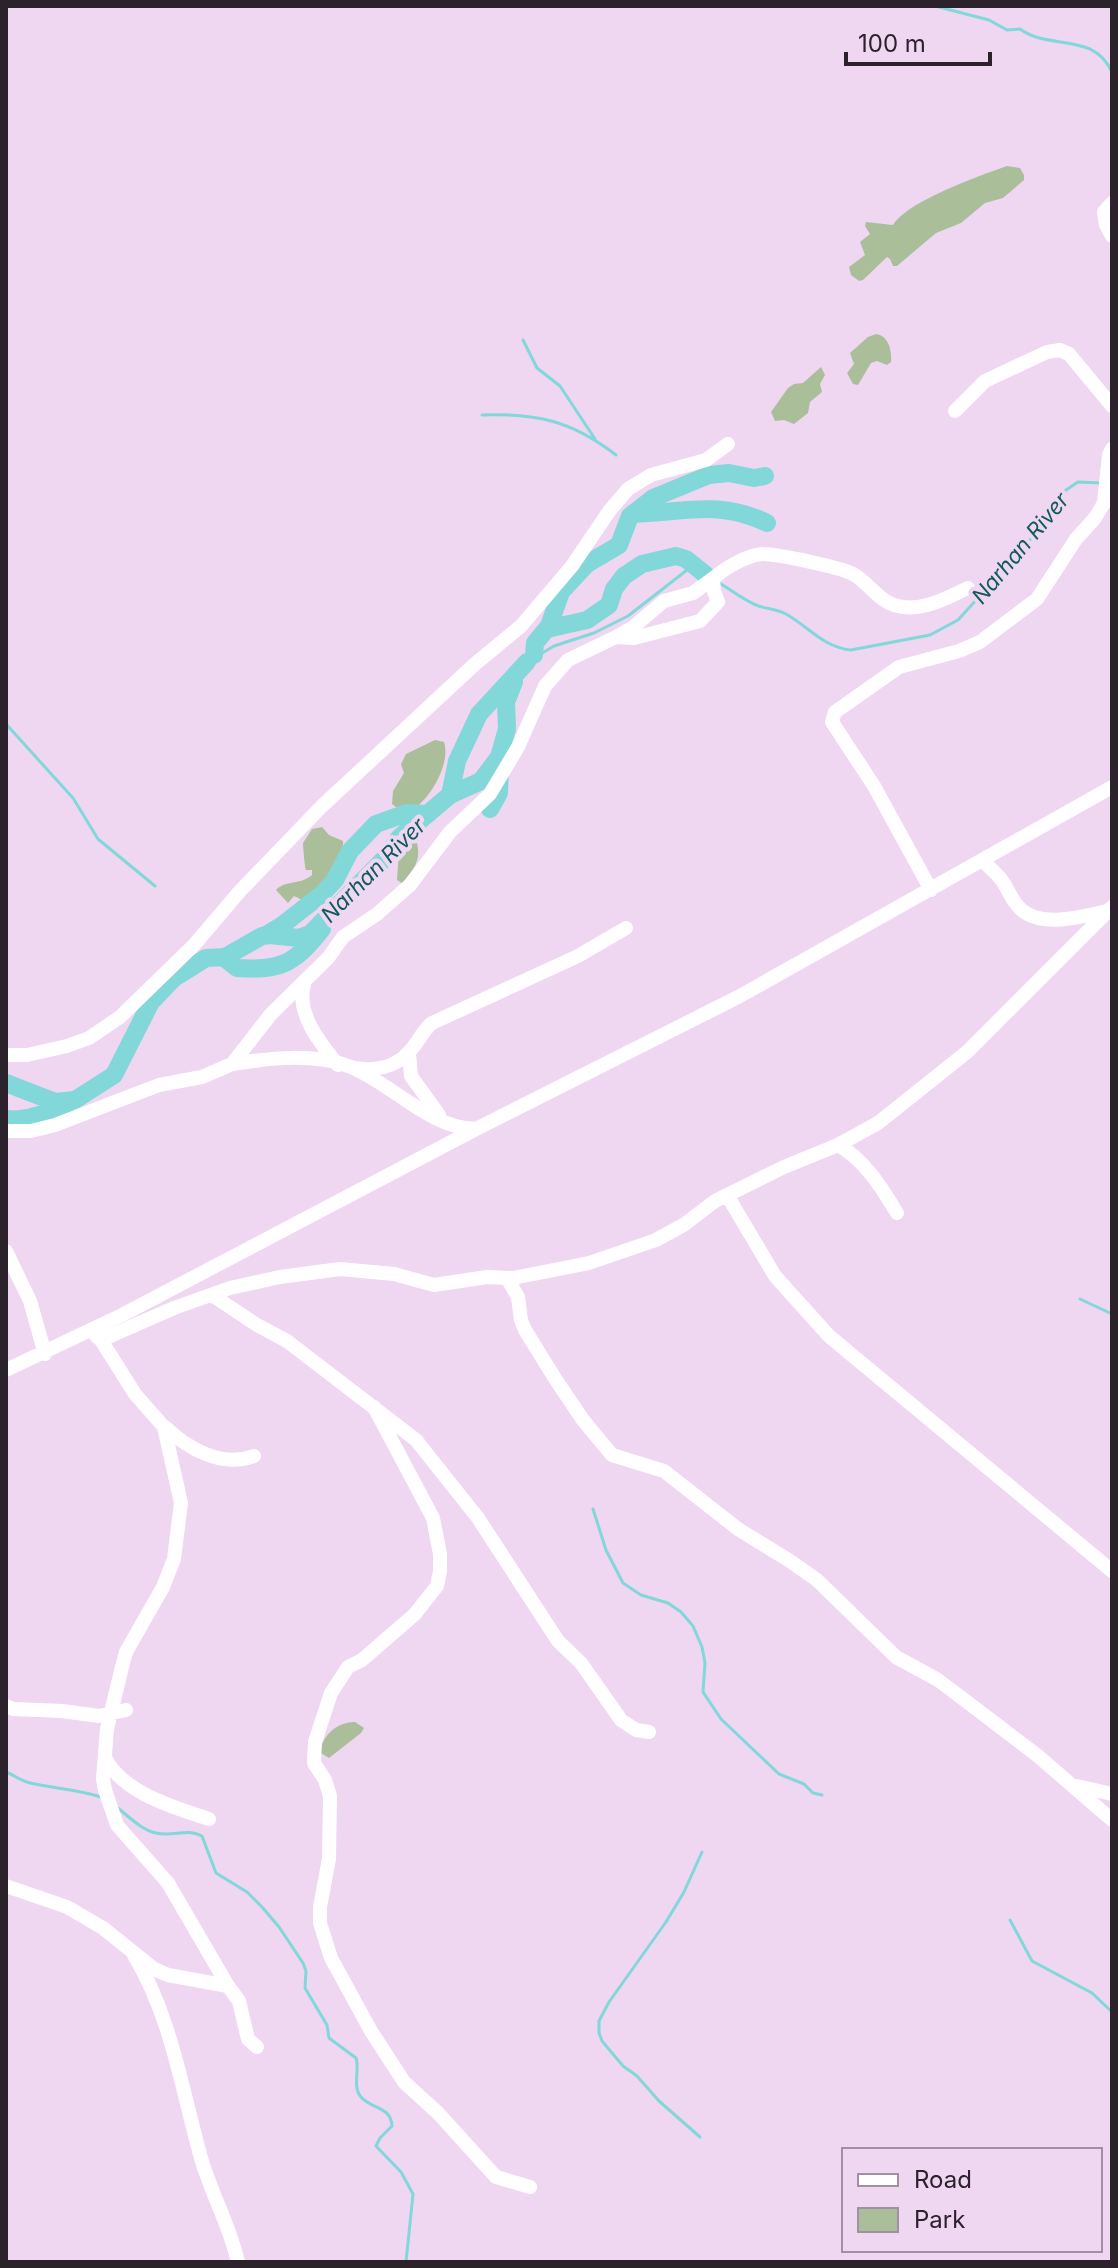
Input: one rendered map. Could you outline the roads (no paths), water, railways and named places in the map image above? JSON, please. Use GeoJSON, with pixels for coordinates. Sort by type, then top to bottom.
{"type":"FeatureCollection","features":[{"type":"Feature","properties":{"kind":"street"},"geometry":{"type":"LineString","coordinates":[[1112,203],[1104,212],[1112,236]]}},
{"type":"Feature","properties":{"kind":"street"},"geometry":{"type":"LineString","coordinates":[[955,411],[985,381],[1047,352],[1060,350],[1069,354],[1112,406]]}},
{"type":"Feature","properties":{"kind":"street"},"geometry":{"type":"LineString","coordinates":[[6,1055],[27,1055],[67,1046],[89,1038],[120,1017],[194,945],[240,891],[322,806],[475,664],[521,626],[572,566],[628,489],[651,475],[706,460],[728,444]]}},
{"type":"Feature","properties":{"kind":"street"},"geometry":{"type":"LineString","coordinates":[[931,890],[874,786],[832,722],[835,712],[899,667],[959,651],[980,642],[1037,599],[1076,539],[1109,498],[1109,455],[1112,449]]}},
{"type":"Feature","properties":{"kind":"street"},"geometry":{"type":"LineString","coordinates":[[232,1064],[271,1014],[328,958],[343,937],[377,914],[410,885],[450,832],[490,794],[518,747],[545,686],[576,654],[632,628],[664,601],[693,593],[727,568],[760,554],[826,565],[854,575],[894,606],[926,606],[968,588]]}},
{"type":"Feature","properties":{"kind":"street"},"geometry":{"type":"LineString","coordinates":[[616,637],[634,638],[700,621],[718,602],[714,591],[715,577]]}},
{"type":"Feature","properties":{"kind":"street"},"geometry":{"type":"LineString","coordinates":[[95,1336],[476,1129],[740,996],[1112,787]]}},
{"type":"Feature","properties":{"kind":"street"},"geometry":{"type":"LineString","coordinates":[[982,860],[1001,879],[1016,905],[1025,913],[1062,919],[1110,909]]}},
{"type":"Feature","properties":{"kind":"street"},"geometry":{"type":"LineString","coordinates":[[6,1370],[212,1295],[280,1277],[340,1269],[394,1274],[434,1285],[487,1277],[507,1278],[576,1266],[656,1240],[727,1195],[838,1145],[878,1123],[967,1052],[1110,909]]}},
{"type":"Feature","properties":{"kind":"street"},"geometry":{"type":"LineString","coordinates":[[6,1131],[31,1131],[55,1125],[159,1085],[202,1077],[232,1064],[298,1058],[354,1068],[383,1068],[409,1053],[422,1031],[432,1023],[578,956],[626,928]]}},
{"type":"Feature","properties":{"kind":"street"},"geometry":{"type":"LineString","coordinates":[[306,978],[300,996],[303,1009],[338,1065]]}},
{"type":"Feature","properties":{"kind":"street"},"geometry":{"type":"LineString","coordinates":[[409,1053],[411,1076],[445,1122]]}},
{"type":"Feature","properties":{"kind":"street"},"geometry":{"type":"LineString","coordinates":[[354,1068],[445,1122],[464,1129],[476,1129]]}},
{"type":"Feature","properties":{"kind":"street"},"geometry":{"type":"LineString","coordinates":[[838,1145],[848,1150],[875,1179],[897,1213]]}},
{"type":"Feature","properties":{"kind":"street"},"geometry":{"type":"LineString","coordinates":[[727,1195],[775,1276],[829,1336],[1112,1571]]}},
{"type":"Feature","properties":{"kind":"street"},"geometry":{"type":"LineString","coordinates":[[6,1251],[30,1301],[45,1354]]}},
{"type":"Feature","properties":{"kind":"street"},"geometry":{"type":"LineString","coordinates":[[507,1278],[518,1297],[525,1330],[570,1401],[612,1455],[664,1471],[714,1511],[817,1580],[896,1657],[938,1680],[1073,1785],[1112,1820]]}},
{"type":"Feature","properties":{"kind":"street"},"geometry":{"type":"LineString","coordinates":[[212,1295],[287,1341],[425,1450],[484,1526],[558,1641],[581,1663],[621,1720],[636,1730],[649,1732]]}},
{"type":"Feature","properties":{"kind":"street"},"geometry":{"type":"LineString","coordinates":[[95,1336],[135,1394],[164,1427],[190,1447],[231,1460],[254,1456]]}},
{"type":"Feature","properties":{"kind":"street"},"geometry":{"type":"LineString","coordinates":[[374,1407],[433,1518],[440,1571],[437,1586],[415,1614],[362,1660],[348,1667],[331,1693],[315,1742],[314,1763],[325,1780],[330,1796],[329,1859],[320,1923],[331,1958],[371,2031],[404,2082],[438,2113],[496,2177],[530,2187]]}},
{"type":"Feature","properties":{"kind":"street"},"geometry":{"type":"LineString","coordinates":[[164,1427],[181,1503],[174,1559],[163,1587],[126,1652],[110,1714],[105,1790],[117,1825],[168,1883],[239,2001],[248,2039],[257,2047]]}},
{"type":"Feature","properties":{"kind":"street"},"geometry":{"type":"LineString","coordinates":[[6,1706],[99,1716],[126,1710]]}},
{"type":"Feature","properties":{"kind":"street"},"geometry":{"type":"LineString","coordinates":[[105,1758],[110,1767],[133,1787],[209,1819]]}},
{"type":"Feature","properties":{"kind":"street"},"geometry":{"type":"LineString","coordinates":[[1073,1785],[1112,1794]]}},
{"type":"Feature","properties":{"kind":"street"},"geometry":{"type":"LineString","coordinates":[[6,1886],[67,1907],[103,1928],[154,1969],[168,1975],[228,1986]]}},
{"type":"Feature","properties":{"kind":"street"},"geometry":{"type":"LineString","coordinates":[[134,1955],[146,1975],[172,2046],[202,2162],[238,2262]]}},
{"type":"Feature","properties":{"kind":"waterway"},"geometry":{"type":"LineString","coordinates":[[935,6],[989,20],[1007,30],[1020,29],[1044,39],[1082,46],[1104,59],[1112,72]]}},
{"type":"Feature","properties":{"kind":"waterway"},"geometry":{"type":"LineString","coordinates":[[523,340],[537,368],[560,386],[595,439]]}},
{"type":"Feature","properties":{"kind":"waterway"},"geometry":{"type":"LineString","coordinates":[[482,415],[520,416],[553,422],[584,434],[616,455]]}},
{"type":"Feature","properties":{"kind":"waterway"},"geometry":{"type":"LineString","coordinates":[[534,655],[535,643],[549,626],[561,592],[587,564],[619,545],[630,516],[653,498],[709,475],[765,476]]}},
{"type":"Feature","properties":{"kind":"waterway","name":"Narhan River"},"geometry":{"type":"LineString","coordinates":[[718,582],[751,603],[786,614],[824,641],[841,648],[851,650],[930,635],[958,620],[1027,544],[1066,490],[1078,482],[1102,483]]}},
{"type":"Feature","properties":{"kind":"waterway"},"geometry":{"type":"LineString","coordinates":[[633,514],[717,509],[767,523]]}},
{"type":"Feature","properties":{"kind":"waterway","name":"Narhan River"},"geometry":{"type":"LineString","coordinates":[[547,629],[587,620],[609,605],[614,589],[624,576],[642,564],[676,556],[686,559],[706,575]]}},
{"type":"Feature","properties":{"kind":"waterway","name":"Narhan River"},"geometry":{"type":"LineString","coordinates":[[527,662],[554,646],[594,633],[628,616],[687,570],[696,570],[707,576]]}},
{"type":"Feature","properties":{"kind":"waterway","name":"Narhan River"},"geometry":{"type":"LineString","coordinates":[[6,1083],[55,1102],[75,1100],[114,1075],[151,1002],[174,978],[206,958],[225,957],[262,936],[299,938],[310,934],[386,857],[399,838],[450,795],[457,761],[479,714],[527,662]]}},
{"type":"Feature","properties":{"kind":"waterway"},"geometry":{"type":"LineString","coordinates":[[450,795],[481,781],[499,757],[507,729],[506,702],[514,682]]}},
{"type":"Feature","properties":{"kind":"waterway"},"geometry":{"type":"LineString","coordinates":[[6,724],[73,798],[98,839],[155,886]]}},
{"type":"Feature","properties":{"kind":"waterway"},"geometry":{"type":"LineString","coordinates":[[490,809],[499,793],[500,767]]}},
{"type":"Feature","properties":{"kind":"waterway"},"geometry":{"type":"LineString","coordinates":[[266,935],[322,894],[335,880],[350,851],[376,824],[407,813],[428,814]]}},
{"type":"Feature","properties":{"kind":"waterway"},"geometry":{"type":"LineString","coordinates":[[223,957],[237,968],[277,966],[304,950],[322,929]]}},
{"type":"Feature","properties":{"kind":"waterway"},"geometry":{"type":"LineString","coordinates":[[6,1119],[30,1117],[69,1103]]}},
{"type":"Feature","properties":{"kind":"waterway"},"geometry":{"type":"LineString","coordinates":[[1080,1299],[1112,1314]]}},
{"type":"Feature","properties":{"kind":"waterway"},"geometry":{"type":"LineString","coordinates":[[593,1509],[606,1550],[623,1583],[641,1595],[668,1603],[693,1626],[705,1663],[703,1692],[721,1719],[779,1774],[822,1795]]}},
{"type":"Feature","properties":{"kind":"waterway"},"geometry":{"type":"LineString","coordinates":[[6,1772],[30,1783],[101,1797]]}},
{"type":"Feature","properties":{"kind":"waterway"},"geometry":{"type":"LineString","coordinates":[[118,1808],[151,1831],[202,1836],[216,1873],[247,1892],[262,1907],[303,1963],[305,1988],[327,2025],[329,2038],[356,2058],[358,2093],[365,2101],[384,2111],[391,2120],[392,2126],[376,2146],[401,2172],[413,2194],[406,2262]]}},
{"type":"Feature","properties":{"kind":"waterway"},"geometry":{"type":"LineString","coordinates":[[700,2137],[623,2066],[602,2041],[599,2021],[666,1922],[702,1852]]}},
{"type":"Feature","properties":{"kind":"waterway"},"geometry":{"type":"LineString","coordinates":[[1010,1920],[1032,1961],[1092,1993],[1112,2012]]}}]}
